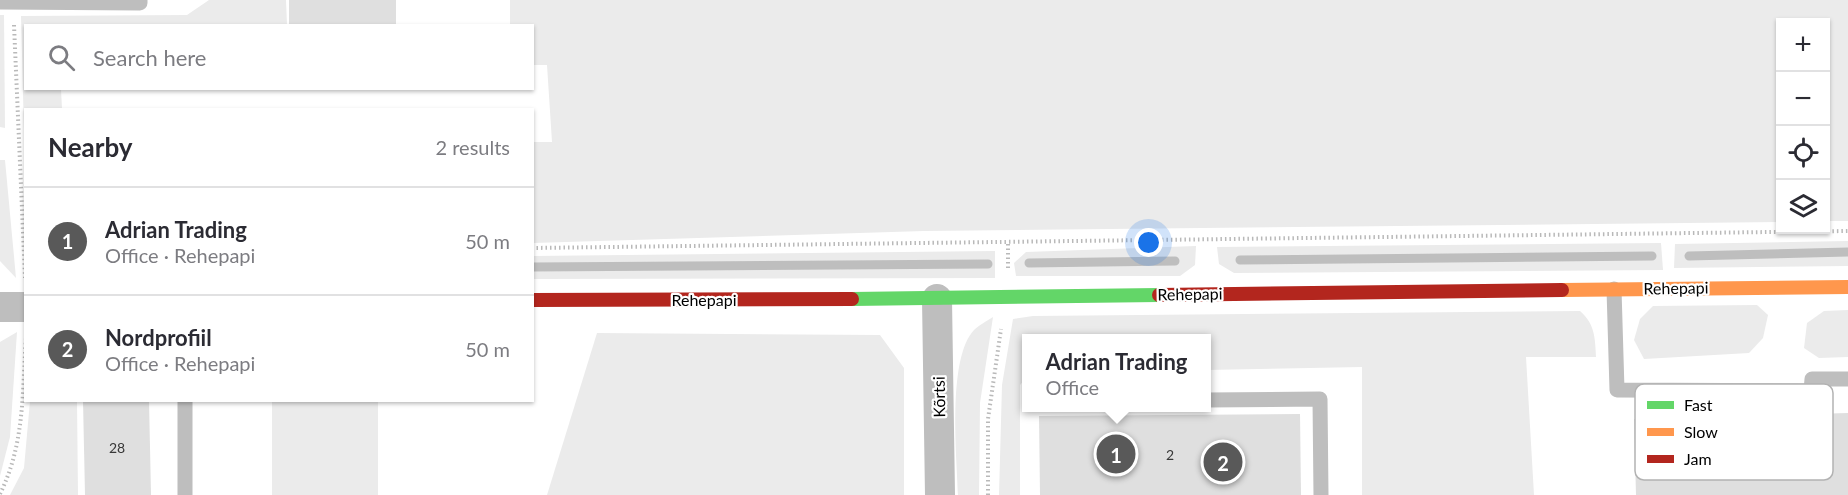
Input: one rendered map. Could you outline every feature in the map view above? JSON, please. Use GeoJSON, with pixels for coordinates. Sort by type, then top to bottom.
{"type":"FeatureCollection","features":[{"type":"Feature","properties":{"kind":"street","name":"Rehepapi"},"geometry":{"type":"LineString","coordinates":[[534,300],[937,299],[1236,293],[1848,287]]}},
{"type":"Feature","properties":{"kind":"street","name":"Kõrtsi"},"geometry":{"type":"LineString","coordinates":[[937,299],[940,495]]}},
{"type":"Feature","properties":{"kind":"street"},"geometry":{"type":"LineString","coordinates":[[0,308],[24,307]]}},
{"type":"Feature","properties":{"kind":"lane"},"geometry":{"type":"LineString","coordinates":[[7,2],[140,3],[140,0]]}},
{"type":"Feature","properties":{"kind":"lane"},"geometry":{"type":"LineString","coordinates":[[1614,289],[1617,390],[1635,390]]}},
{"type":"Feature","properties":{"kind":"lane"},"geometry":{"type":"LineString","coordinates":[[1812,384],[1812,379],[1848,379]]}},
{"type":"Feature","properties":{"kind":"lane"},"geometry":{"type":"LineString","coordinates":[[1211,400],[1320,399],[1321,495]]}},
{"type":"Feature","properties":{"kind":"lane"},"geometry":{"type":"LineString","coordinates":[[185,402],[185,495]]}},
{"type":"Feature","properties":{"kind":"path"},"geometry":{"type":"LineString","coordinates":[[7,2],[24,250]]}},
{"type":"Feature","properties":{"kind":"path"},"geometry":{"type":"LineString","coordinates":[[534,248],[1848,231]]}},
{"type":"Feature","properties":{"kind":"path"},"geometry":{"type":"LineString","coordinates":[[988,495],[988,419],[999,339]]}},
{"type":"Feature","properties":{"kind":"path"},"geometry":{"type":"LineString","coordinates":[[0,494],[16,456],[20,434],[24,370]]}},
{"type":"Feature","properties":{"kind":"shaded area"},"geometry":{"type":"Polygon","coordinates":[[[209,0],[286,0],[287,24],[24,24],[24,90],[61,90],[62,108],[24,108],[24,132],[21,16],[187,15],[209,0]]]}},
{"type":"Feature","properties":{"kind":"shaded area"},"geometry":{"type":"Polygon","coordinates":[[[510,0],[1848,0],[1848,221],[1830,221],[1830,18],[1776,18],[1776,222],[924,231],[534,243],[534,142],[552,142],[547,65],[534,65],[534,24],[510,24],[510,0]]]}},
{"type":"Feature","properties":{"kind":"shaded area"},"geometry":{"type":"Polygon","coordinates":[[[0,15],[4,15],[5,128],[0,127],[0,15]]]}},
{"type":"Feature","properties":{"kind":"shaded area"},"geometry":{"type":"Polygon","coordinates":[[[0,160],[5,160],[16,278],[0,261],[0,160]]]}},
{"type":"Feature","properties":{"kind":"shaded area"},"geometry":{"type":"Polygon","coordinates":[[[1848,241],[1848,266],[1674,268],[1675,244],[1848,241]]]}},
{"type":"Feature","properties":{"kind":"shaded area"},"geometry":{"type":"Polygon","coordinates":[[[1661,243],[1663,270],[1234,273],[1219,264],[1217,247],[1661,243]]]}},
{"type":"Feature","properties":{"kind":"shaded area"},"geometry":{"type":"Polygon","coordinates":[[[1196,246],[1195,265],[1180,276],[1016,276],[1014,263],[1026,252],[1196,246]]]}},
{"type":"Feature","properties":{"kind":"shaded area"},"geometry":{"type":"Polygon","coordinates":[[[995,251],[995,278],[534,279],[534,256],[995,251]]]}},
{"type":"Feature","properties":{"kind":"shaded area"},"geometry":{"type":"Polygon","coordinates":[[[1757,305],[1768,315],[1763,338],[1749,353],[1644,359],[1634,340],[1640,319],[1653,306],[1757,305]]]}},
{"type":"Feature","properties":{"kind":"shaded area"},"geometry":{"type":"Polygon","coordinates":[[[1848,310],[1848,357],[1819,358],[1804,348],[1807,323],[1824,311],[1848,310]]]}},
{"type":"Feature","properties":{"kind":"shaded area"},"geometry":{"type":"Polygon","coordinates":[[[1580,311],[1591,326],[1596,357],[1526,357],[1534,495],[1362,495],[1362,367],[1211,370],[1211,334],[1022,334],[1020,495],[999,495],[1002,385],[1013,319],[1033,316],[1580,311]]]}},
{"type":"Feature","properties":{"kind":"shaded area"},"geometry":{"type":"Polygon","coordinates":[[[993,317],[980,403],[979,495],[958,495],[955,409],[960,363],[966,344],[974,330],[993,317]]]}},
{"type":"Feature","properties":{"kind":"shaded area"},"geometry":{"type":"Polygon","coordinates":[[[17,332],[10,437],[0,476],[0,342],[17,332]]]}},
{"type":"Feature","properties":{"kind":"shaded area"},"geometry":{"type":"Polygon","coordinates":[[[597,333],[880,335],[904,368],[904,495],[547,495],[597,333]]]}},
{"type":"Feature","properties":{"kind":"shaded area"},"geometry":{"type":"Polygon","coordinates":[[[30,402],[77,402],[78,495],[10,495],[24,468],[30,402]]]}},
{"type":"Feature","properties":{"kind":"shaded area"},"geometry":{"type":"Polygon","coordinates":[[[272,402],[378,402],[378,495],[272,495],[272,402]]]}},
{"type":"Feature","properties":{"kind":"building"},"geometry":{"type":"Polygon","coordinates":[[[289,0],[396,0],[396,24],[289,24],[289,0]]]}},
{"type":"Feature","properties":{"kind":"building"},"geometry":{"type":"Polygon","coordinates":[[[83,402],[149,402],[151,495],[85,495],[83,402]]]}},
{"type":"Feature","properties":{"kind":"building"},"geometry":{"type":"Polygon","coordinates":[[[1833,413],[1848,413],[1848,495],[1636,495],[1636,480],[1833,480],[1833,413]]]}},
{"type":"Feature","properties":{"kind":"building"},"geometry":{"type":"Polygon","coordinates":[[[1300,414],[1301,495],[1040,495],[1039,416],[1300,414]]]}},
{"type":"Feature","properties":{"kind":"waterway"},"geometry":{"type":"LineString","coordinates":[[1689,256],[1848,252]]}},
{"type":"Feature","properties":{"kind":"waterway"},"geometry":{"type":"LineString","coordinates":[[1240,260],[1652,256]]}},
{"type":"Feature","properties":{"kind":"waterway"},"geometry":{"type":"LineString","coordinates":[[1029,263],[1175,261]]}},
{"type":"Feature","properties":{"kind":"waterway"},"geometry":{"type":"LineString","coordinates":[[534,267],[988,264]]}},
{"type":"Feature","properties":{"kind":"traffic: fast"},"geometry":{"type":"LineString","coordinates":[[852,299],[1159,295]]}},
{"type":"Feature","properties":{"kind":"traffic: slow"},"geometry":{"type":"LineString","coordinates":[[1562,290],[1848,287]]}},
{"type":"Feature","properties":{"kind":"traffic: jam"},"geometry":{"type":"LineString","coordinates":[[1159,295],[1562,290]]}},
{"type":"Feature","properties":{"kind":"traffic: jam"},"geometry":{"type":"LineString","coordinates":[[534,300],[852,299]]}},
{"type":"Feature","properties":{"kind":"place","name":"Adrian Trading"},"geometry":{"type":"Point","coordinates":[1116,454]}},
{"type":"Feature","properties":{"kind":"place","name":"Nordprofiil"},"geometry":{"type":"Point","coordinates":[1223,462]}}]}
